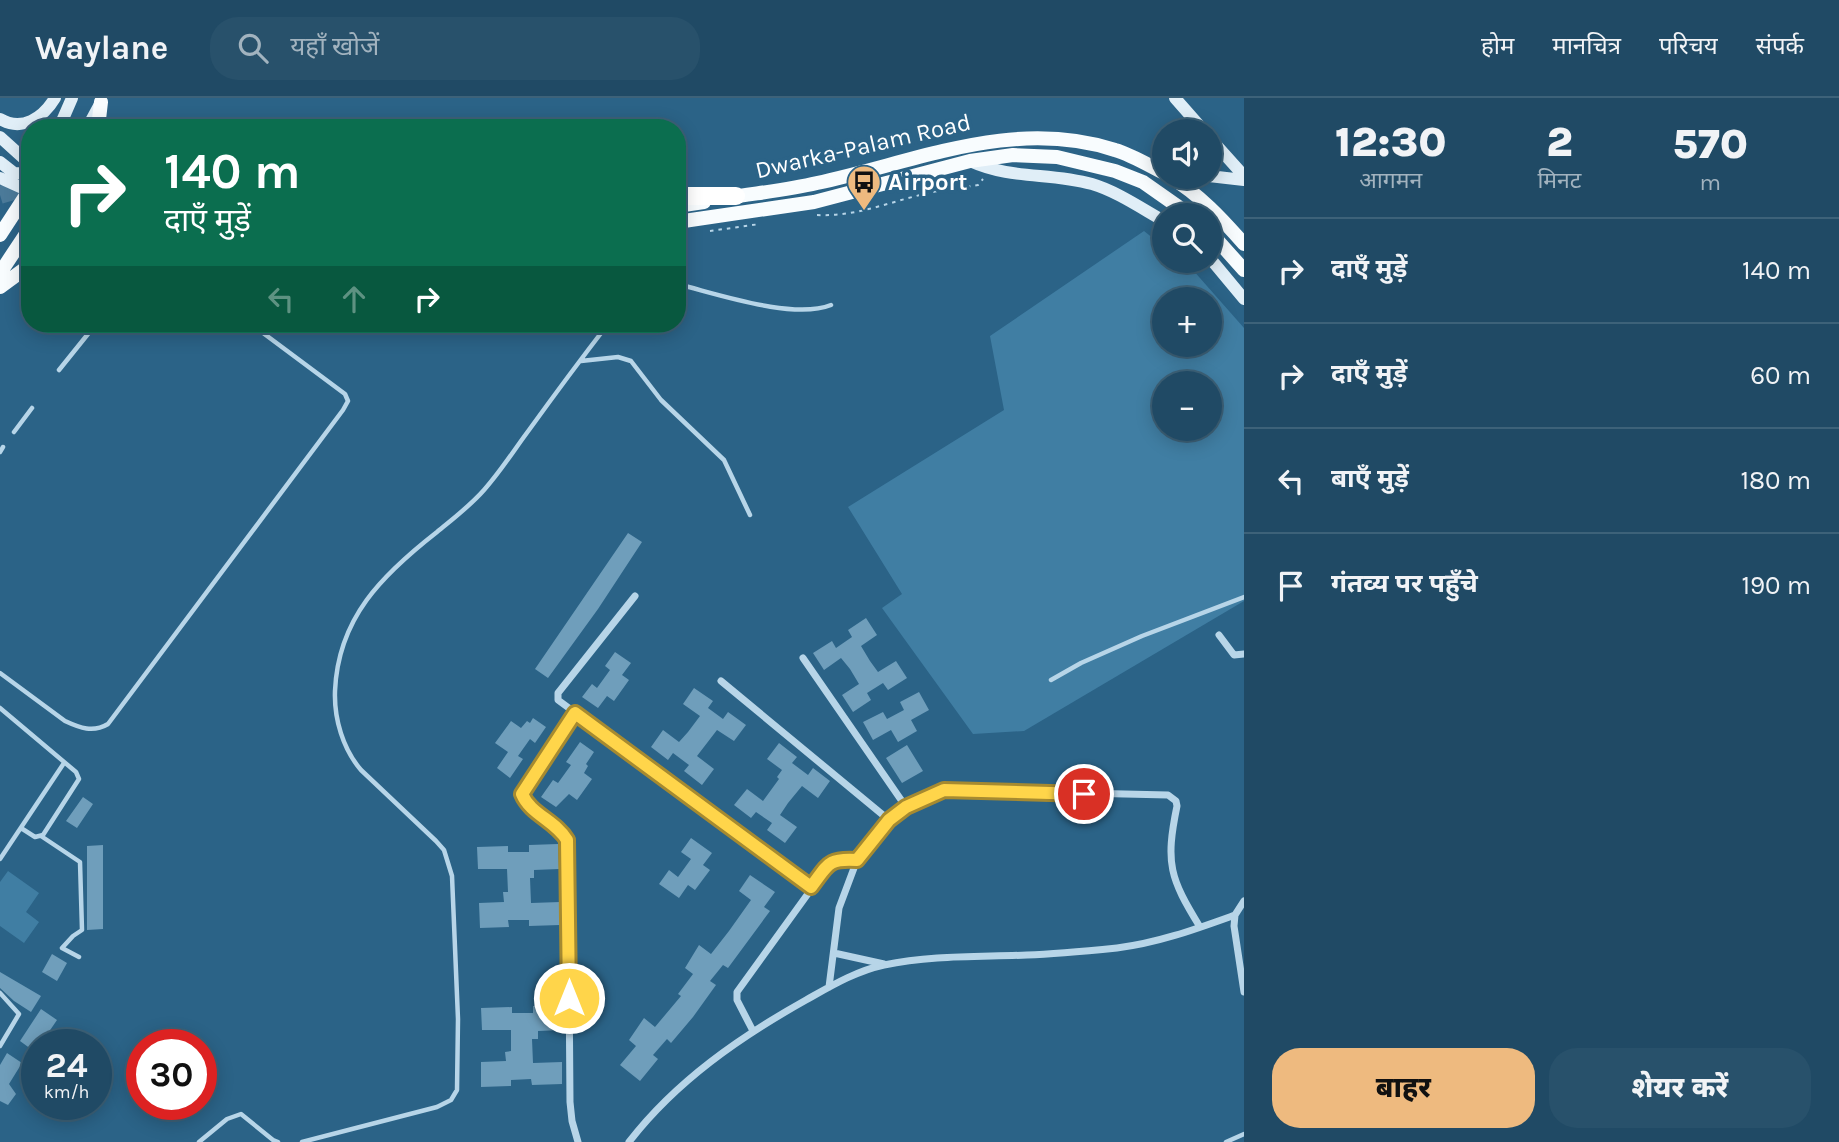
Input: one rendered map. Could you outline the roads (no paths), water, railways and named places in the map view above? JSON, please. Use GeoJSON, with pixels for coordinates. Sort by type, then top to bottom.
{"type":"FeatureCollection","features":[{"type":"Feature","properties":{"kind":"highway"},"geometry":{"type":"LineString","coordinates":[[686,196],[736,197]]}},
{"type":"Feature","properties":{"kind":"main road"},"geometry":{"type":"LineString","coordinates":[[99,119],[102,100]]}},
{"type":"Feature","properties":{"kind":"main road","name":"Dwarka-Palam Road"},"geometry":{"type":"LineString","coordinates":[[686,205],[816,183],[968,144],[1013,138],[1060,139],[1115,150],[1152,168]]}},
{"type":"Feature","properties":{"kind":"main road","name":"Dwarka-Palam Road"},"geometry":{"type":"LineString","coordinates":[[686,221],[814,202],[970,161],[1013,155],[1069,160],[1115,171],[1143,182],[1173,203]]}},
{"type":"Feature","properties":{"kind":"main road","name":"Dwarka-Palam Road"},"geometry":{"type":"LineString","coordinates":[[1188,189],[1224,221],[1244,244]]}},
{"type":"Feature","properties":{"kind":"main road"},"geometry":{"type":"LineString","coordinates":[[0,235],[21,203]]}},
{"type":"Feature","properties":{"kind":"main road"},"geometry":{"type":"LineString","coordinates":[[0,273],[21,242]]}},
{"type":"Feature","properties":{"kind":"main road"},"geometry":{"type":"LineString","coordinates":[[1222,246],[1244,271]]}},
{"type":"Feature","properties":{"kind":"main road"},"geometry":{"type":"LineString","coordinates":[[0,287],[21,272]]}},
{"type":"Feature","properties":{"kind":"street"},"geometry":{"type":"LineString","coordinates":[[36,119],[42,116],[55,98]]}},
{"type":"Feature","properties":{"kind":"street"},"geometry":{"type":"LineString","coordinates":[[63,119],[72,98]]}},
{"type":"Feature","properties":{"kind":"street"},"geometry":{"type":"LineString","coordinates":[[1175,98],[1193,119]]}},
{"type":"Feature","properties":{"kind":"street"},"geometry":{"type":"LineString","coordinates":[[92,119],[102,100]]}},
{"type":"Feature","properties":{"kind":"street"},"geometry":{"type":"LineString","coordinates":[[0,119],[13,124],[21,123]]}},
{"type":"Feature","properties":{"kind":"street"},"geometry":{"type":"LineString","coordinates":[[0,137],[21,156]]}},
{"type":"Feature","properties":{"kind":"street"},"geometry":{"type":"LineString","coordinates":[[1222,152],[1244,178]]}},
{"type":"Feature","properties":{"kind":"street"},"geometry":{"type":"LineString","coordinates":[[970,161],[990,170],[1095,185],[1152,215]]}},
{"type":"Feature","properties":{"kind":"street"},"geometry":{"type":"LineString","coordinates":[[0,162],[14,173],[21,173]]}},
{"type":"Feature","properties":{"kind":"street"},"geometry":{"type":"LineString","coordinates":[[1222,177],[1244,178]]}},
{"type":"Feature","properties":{"kind":"street"},"geometry":{"type":"LineString","coordinates":[[0,178],[21,187]]}},
{"type":"Feature","properties":{"kind":"street"},"geometry":{"type":"LineString","coordinates":[[1222,273],[1244,299]]}},
{"type":"Feature","properties":{"kind":"street"},"geometry":{"type":"LineString","coordinates":[[635,596],[557,695],[559,701],[811,887]]}},
{"type":"Feature","properties":{"kind":"street"},"geometry":{"type":"LineString","coordinates":[[1219,635],[1234,654],[1244,654]]}},
{"type":"Feature","properties":{"kind":"street"},"geometry":{"type":"LineString","coordinates":[[803,658],[906,807]]}},
{"type":"Feature","properties":{"kind":"street"},"geometry":{"type":"LineString","coordinates":[[721,681],[889,820]]}},
{"type":"Feature","properties":{"kind":"street"},"geometry":{"type":"LineString","coordinates":[[575,713],[522,794],[528,804],[563,833],[568,844],[569,1101],[578,1142]]}},
{"type":"Feature","properties":{"kind":"street"},"geometry":{"type":"LineString","coordinates":[[829,987],[839,908],[857,860],[889,820],[906,807],[944,790],[1168,795],[1177,806],[1170,850],[1172,871],[1185,903],[1200,927]]}},
{"type":"Feature","properties":{"kind":"street"},"geometry":{"type":"LineString","coordinates":[[753,1031],[737,1000],[737,992],[811,887],[832,862],[842,859],[857,860]]}},
{"type":"Feature","properties":{"kind":"street"},"geometry":{"type":"LineString","coordinates":[[1244,901],[1235,915],[1234,936],[1244,992]]}},
{"type":"Feature","properties":{"kind":"street"},"geometry":{"type":"LineString","coordinates":[[629,1142],[667,1098],[753,1031],[854,975],[886,964],[947,957],[1030,955],[1120,948],[1168,938],[1235,915]]}},
{"type":"Feature","properties":{"kind":"street"},"geometry":{"type":"LineString","coordinates":[[834,953],[886,964]]}},
{"type":"Feature","properties":{"kind":"lane"},"geometry":{"type":"LineString","coordinates":[[686,287],[790,310],[815,310],[831,305]]}},
{"type":"Feature","properties":{"kind":"lane"},"geometry":{"type":"LineString","coordinates":[[60,370],[89,333]]}},
{"type":"Feature","properties":{"kind":"lane"},"geometry":{"type":"LineString","coordinates":[[0,673],[65,721],[95,729],[108,724],[344,410],[348,401],[345,394],[263,333]]}},
{"type":"Feature","properties":{"kind":"lane"},"geometry":{"type":"LineString","coordinates":[[302,1142],[437,1107],[451,1100],[457,1090],[458,1019],[452,876],[444,850],[351,758],[344,742],[335,701],[336,673],[345,636],[358,611],[373,591],[487,487],[601,333]]}},
{"type":"Feature","properties":{"kind":"lane"},"geometry":{"type":"LineString","coordinates":[[580,361],[618,357],[631,361],[661,400],[724,460],[750,515]]}},
{"type":"Feature","properties":{"kind":"lane"},"geometry":{"type":"LineString","coordinates":[[14,432],[32,408]]}},
{"type":"Feature","properties":{"kind":"lane"},"geometry":{"type":"LineString","coordinates":[[1051,680],[1081,663],[1142,636],[1244,597]]}},
{"type":"Feature","properties":{"kind":"lane"},"geometry":{"type":"LineString","coordinates":[[0,708],[77,774],[78,781],[46,832],[35,837],[21,828]]}},
{"type":"Feature","properties":{"kind":"lane"},"geometry":{"type":"LineString","coordinates":[[0,859],[64,763]]}},
{"type":"Feature","properties":{"kind":"lane"},"geometry":{"type":"LineString","coordinates":[[41,836],[79,862],[82,930],[62,948],[79,957]]}},
{"type":"Feature","properties":{"kind":"lane"},"geometry":{"type":"LineString","coordinates":[[0,993],[19,1014],[0,1046]]}},
{"type":"Feature","properties":{"kind":"lane"},"geometry":{"type":"LineString","coordinates":[[199,1142],[227,1119],[241,1114],[278,1142]]}},
{"type":"Feature","properties":{"kind":"lane"},"geometry":{"type":"LineString","coordinates":[[1226,1142],[1244,1134]]}},
{"type":"Feature","properties":{"kind":"tunnel"},"geometry":{"type":"LineString","coordinates":[[0,195],[21,189]]}},
{"type":"Feature","properties":{"kind":"place","name":"Airport"},"geometry":{"type":"Point","coordinates":[864,212]}}]}
